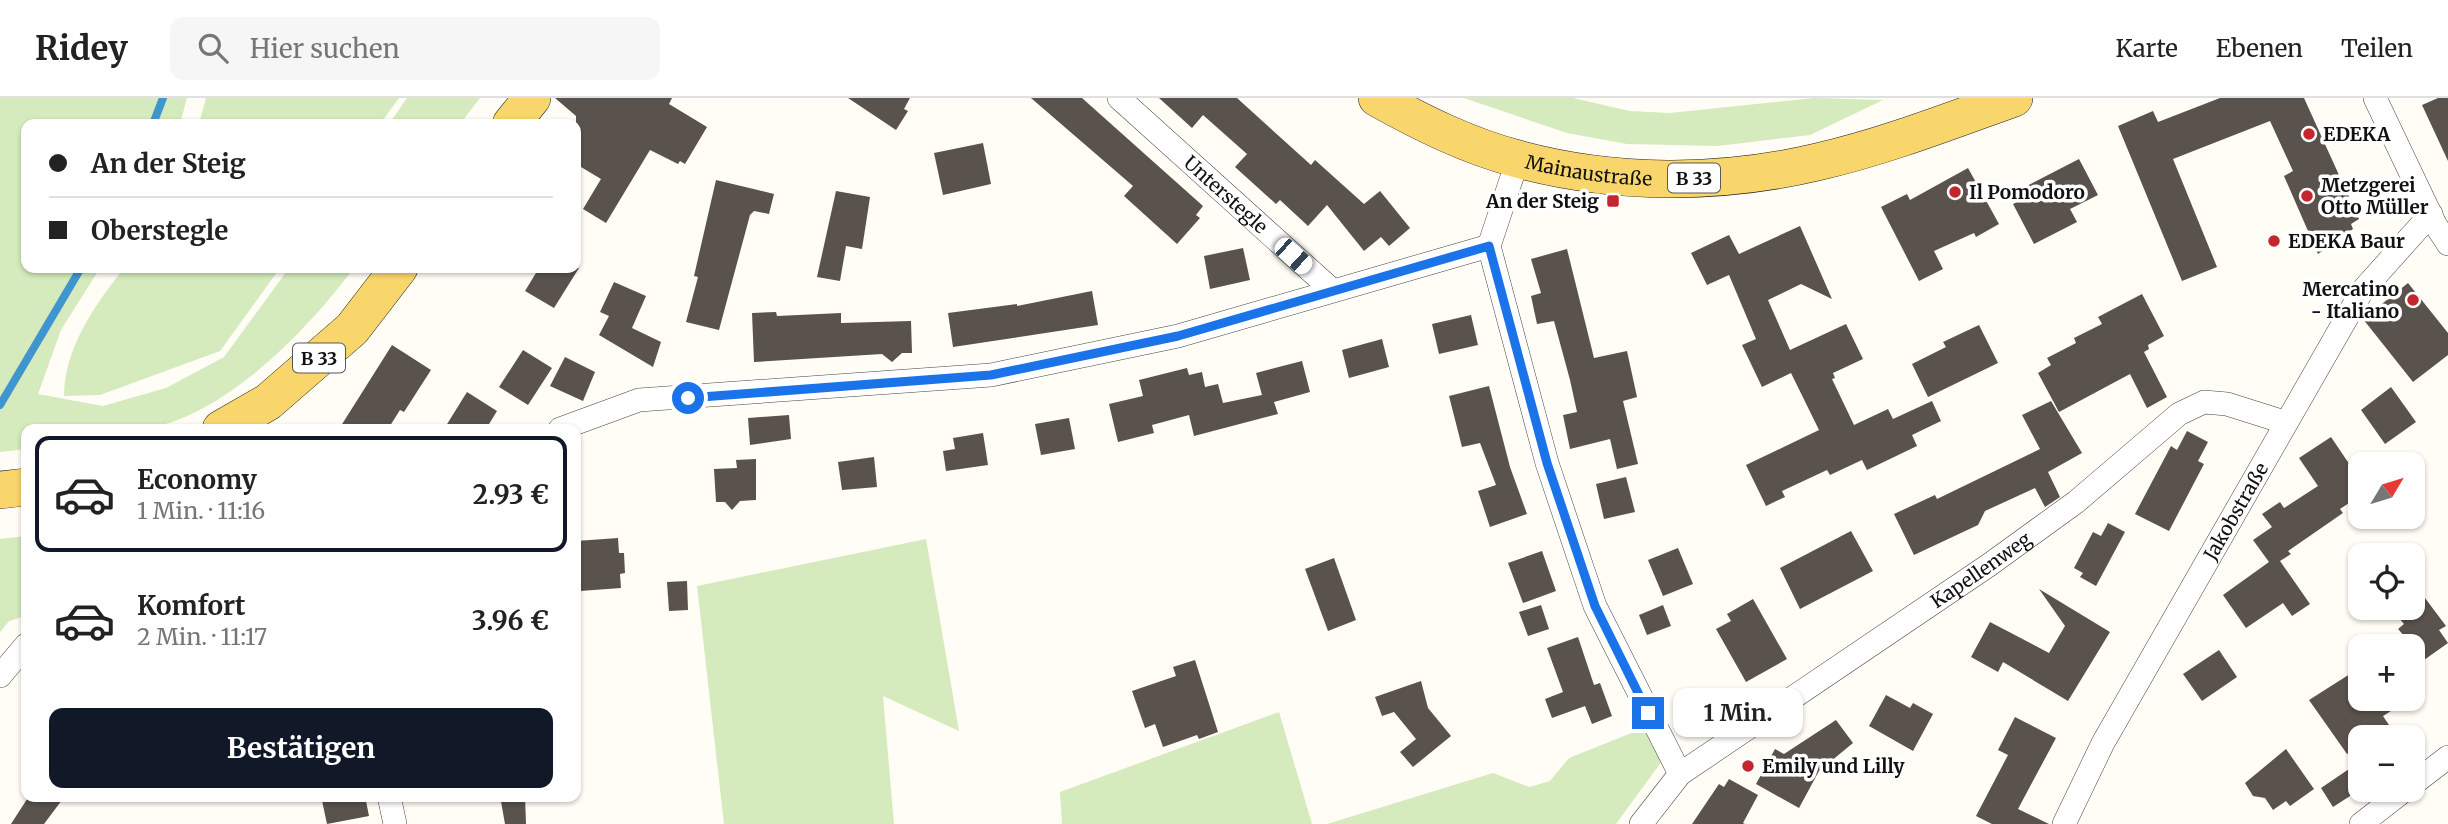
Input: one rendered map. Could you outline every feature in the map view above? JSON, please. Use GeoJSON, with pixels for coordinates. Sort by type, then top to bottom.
{"type":"FeatureCollection","features":[{"type":"Feature","properties":{"kind":"main road"},"geometry":{"type":"LineString","coordinates":[[515,119],[532,98]]}},
{"type":"Feature","properties":{"kind":"main road","name":"Mainaustraße"},"geometry":{"type":"LineString","coordinates":[[1377,98],[1424,124],[1518,159],[1618,177],[1722,178],[1818,162],[2014,98]]}},
{"type":"Feature","properties":{"kind":"main road","name":"B 33"},"geometry":{"type":"LineString","coordinates":[[230,424],[268,402],[352,329],[395,273]]}},
{"type":"Feature","properties":{"kind":"main road"},"geometry":{"type":"LineString","coordinates":[[0,490],[21,487]]}},
{"type":"Feature","properties":{"kind":"street","name":"Unterstegle"},"geometry":{"type":"LineString","coordinates":[[1119,98],[1332,290]]}},
{"type":"Feature","properties":{"kind":"street"},"geometry":{"type":"LineString","coordinates":[[2375,98],[2431,215],[2448,244]]}},
{"type":"Feature","properties":{"kind":"street"},"geometry":{"type":"LineString","coordinates":[[1518,159],[1489,246],[1547,463],[1595,606],[1680,774]]}},
{"type":"Feature","properties":{"kind":"street","name":"Jakobstraße"},"geometry":{"type":"LineString","coordinates":[[2064,824],[2104,743],[2284,422],[2362,291],[2431,215]]}},
{"type":"Feature","properties":{"kind":"street"},"geometry":{"type":"LineString","coordinates":[[573,424],[639,400],[991,375],[1178,336],[1489,246]]}},
{"type":"Feature","properties":{"kind":"street","name":"Kapellenweg"},"geometry":{"type":"LineString","coordinates":[[1641,824],[1680,774],[1989,565],[2076,502],[2179,414],[2204,402],[2227,404],[2284,422]]}},
{"type":"Feature","properties":{"kind":"street"},"geometry":{"type":"LineString","coordinates":[[0,676],[21,651]]}},
{"type":"Feature","properties":{"kind":"street"},"geometry":{"type":"LineString","coordinates":[[2425,775],[2448,757]]}},
{"type":"Feature","properties":{"kind":"street"},"geometry":{"type":"LineString","coordinates":[[390,802],[395,824]]}},
{"type":"Feature","properties":{"kind":"street"},"geometry":{"type":"LineString","coordinates":[[2361,824],[2389,802]]}},
{"type":"Feature","properties":{"kind":"green space"},"geometry":{"type":"Polygon","coordinates":[[[0,98],[187,98],[181,119],[21,119],[21,273],[97,273],[61,330],[38,394],[103,406],[166,388],[224,357],[285,273],[350,273],[289,343],[234,389],[205,407],[164,424],[21,424],[21,450],[0,452],[0,98]]]}},
{"type":"Feature","properties":{"kind":"green space"},"geometry":{"type":"Polygon","coordinates":[[[206,98],[399,98],[384,119],[200,119],[206,98]]]}},
{"type":"Feature","properties":{"kind":"green space"},"geometry":{"type":"Polygon","coordinates":[[[407,98],[480,98],[464,119],[392,119],[407,98]]]}},
{"type":"Feature","properties":{"kind":"green space"},"geometry":{"type":"Polygon","coordinates":[[[1464,98],[1573,98],[1630,111],[1670,113],[1815,98],[1883,100],[1810,135],[1718,146],[1627,144],[1567,133],[1464,98]]]}},
{"type":"Feature","properties":{"kind":"green space"},"geometry":{"type":"Polygon","coordinates":[[[120,273],[276,273],[220,351],[100,395],[64,396],[65,378],[75,344],[102,297],[120,273]]]}},
{"type":"Feature","properties":{"kind":"green space"},"geometry":{"type":"Polygon","coordinates":[[[21,537],[21,617],[9,621],[0,632],[0,539],[21,537]]]}},
{"type":"Feature","properties":{"kind":"green space"},"geometry":{"type":"Polygon","coordinates":[[[926,539],[959,731],[883,696],[894,824],[724,824],[697,586],[926,539]]]}},
{"type":"Feature","properties":{"kind":"green space"},"geometry":{"type":"Polygon","coordinates":[[[1279,712],[1312,824],[1062,824],[1060,792],[1279,712]]]}},
{"type":"Feature","properties":{"kind":"green space"},"geometry":{"type":"Polygon","coordinates":[[[1649,726],[1662,761],[1616,824],[1327,824],[1493,773],[1529,787],[1550,781],[1569,758],[1649,726]]]}},
{"type":"Feature","properties":{"kind":"building"},"geometry":{"type":"Polygon","coordinates":[[[555,98],[672,98],[669,104],[707,127],[685,164],[680,161],[678,164],[650,150],[606,223],[583,209],[601,179],[581,167],[581,119],[576,119],[576,116],[555,98]]]}},
{"type":"Feature","properties":{"kind":"building"},"geometry":{"type":"Polygon","coordinates":[[[848,98],[910,98],[904,109],[908,111],[896,130],[848,98]]]}},
{"type":"Feature","properties":{"kind":"building"},"geometry":{"type":"Polygon","coordinates":[[[1031,98],[1082,98],[1203,206],[1196,215],[1200,218],[1177,244],[1124,196],[1133,186],[1031,98]]]}},
{"type":"Feature","properties":{"kind":"building"},"geometry":{"type":"Polygon","coordinates":[[[1159,98],[1237,98],[1311,165],[1315,160],[1364,204],[1380,191],[1410,228],[1389,246],[1381,237],[1364,251],[1327,205],[1308,226],[1280,200],[1276,204],[1235,167],[1247,154],[1203,115],[1192,128],[1159,98]]]}},
{"type":"Feature","properties":{"kind":"building"},"geometry":{"type":"Polygon","coordinates":[[[2220,98],[2304,98],[2359,219],[2351,224],[2353,229],[2318,254],[2284,176],[2293,171],[2270,121],[2173,159],[2217,267],[2182,281],[2118,126],[2153,111],[2158,122],[2220,98]]]}},
{"type":"Feature","properties":{"kind":"building"},"geometry":{"type":"Polygon","coordinates":[[[2438,98],[2448,98],[2448,161],[2422,105],[2438,98]]]}},
{"type":"Feature","properties":{"kind":"building"},"geometry":{"type":"Polygon","coordinates":[[[983,143],[991,184],[943,195],[934,153],[983,143]]]}},
{"type":"Feature","properties":{"kind":"building"},"geometry":{"type":"Polygon","coordinates":[[[2079,159],[2098,195],[2070,209],[2077,222],[2034,244],[2013,204],[2027,197],[2023,188],[2079,159]]]}},
{"type":"Feature","properties":{"kind":"building"},"geometry":{"type":"Polygon","coordinates":[[[1968,168],[1999,224],[1976,237],[1974,233],[1934,251],[1943,269],[1919,281],[1881,207],[1907,194],[1910,200],[1968,168]]]}},
{"type":"Feature","properties":{"kind":"building"},"geometry":{"type":"Polygon","coordinates":[[[716,180],[774,194],[769,214],[754,211],[750,215],[719,330],[686,322],[698,277],[694,276],[716,180]]]}},
{"type":"Feature","properties":{"kind":"building"},"geometry":{"type":"Polygon","coordinates":[[[836,191],[870,197],[862,249],[846,246],[840,281],[817,277],[836,191]]]}},
{"type":"Feature","properties":{"kind":"building"},"geometry":{"type":"Polygon","coordinates":[[[1800,226],[1832,299],[1801,284],[1768,300],[1790,350],[1846,324],[1863,359],[1833,373],[1835,378],[1832,379],[1854,425],[1888,409],[1893,419],[1932,401],[1941,421],[1912,435],[1917,446],[1867,470],[1862,460],[1830,475],[1827,470],[1782,491],[1785,497],[1766,506],[1746,465],[1819,430],[1791,373],[1762,387],[1742,345],[1756,339],[1729,275],[1707,285],[1691,253],[1729,235],[1739,254],[1800,226]]]}},
{"type":"Feature","properties":{"kind":"building"},"geometry":{"type":"Polygon","coordinates":[[[1243,248],[1250,280],[1210,289],[1204,256],[1243,248]]]}},
{"type":"Feature","properties":{"kind":"building"},"geometry":{"type":"Polygon","coordinates":[[[1567,249],[1594,358],[1627,351],[1637,397],[1623,401],[1638,464],[1617,469],[1610,439],[1570,449],[1563,415],[1577,412],[1570,380],[1554,321],[1537,324],[1531,296],[1541,293],[1531,259],[1567,249]]]}},
{"type":"Feature","properties":{"kind":"building"},"geometry":{"type":"Polygon","coordinates":[[[536,273],[576,273],[554,308],[525,291],[536,273]]]}},
{"type":"Feature","properties":{"kind":"building"},"geometry":{"type":"Polygon","coordinates":[[[614,282],[646,296],[632,328],[661,342],[653,367],[599,335],[609,316],[600,312],[614,282]]]}},
{"type":"Feature","properties":{"kind":"building"},"geometry":{"type":"Polygon","coordinates":[[[2408,283],[2448,333],[2448,355],[2413,382],[2363,319],[2408,283]]]}},
{"type":"Feature","properties":{"kind":"building"},"geometry":{"type":"Polygon","coordinates":[[[1092,291],[1098,325],[953,347],[948,313],[1017,306],[1092,291]]]}},
{"type":"Feature","properties":{"kind":"building"},"geometry":{"type":"Polygon","coordinates":[[[2142,294],[2164,336],[2148,345],[2149,349],[2144,352],[2167,397],[2147,408],[2130,374],[2059,412],[2038,373],[2051,365],[2047,358],[2076,343],[2074,338],[2102,324],[2098,317],[2142,294]]]}},
{"type":"Feature","properties":{"kind":"building"},"geometry":{"type":"Polygon","coordinates":[[[776,312],[777,316],[841,313],[841,323],[911,321],[912,353],[902,353],[892,362],[882,354],[754,362],[752,313],[776,312]]]}},
{"type":"Feature","properties":{"kind":"building"},"geometry":{"type":"Polygon","coordinates":[[[1471,315],[1478,345],[1439,354],[1432,324],[1471,315]]]}},
{"type":"Feature","properties":{"kind":"building"},"geometry":{"type":"Polygon","coordinates":[[[1979,325],[1998,363],[1928,397],[1912,364],[1946,347],[1943,342],[1979,325]]]}},
{"type":"Feature","properties":{"kind":"building"},"geometry":{"type":"Polygon","coordinates":[[[1382,339],[1389,367],[1349,378],[1342,350],[1382,339]]]}},
{"type":"Feature","properties":{"kind":"building"},"geometry":{"type":"Polygon","coordinates":[[[392,345],[431,370],[404,412],[400,410],[391,424],[342,424],[392,345]]]}},
{"type":"Feature","properties":{"kind":"building"},"geometry":{"type":"Polygon","coordinates":[[[523,350],[552,368],[528,405],[499,387],[523,350]]]}},
{"type":"Feature","properties":{"kind":"building"},"geometry":{"type":"Polygon","coordinates":[[[565,357],[595,372],[583,401],[550,386],[565,357]]]}},
{"type":"Feature","properties":{"kind":"building"},"geometry":{"type":"Polygon","coordinates":[[[1302,361],[1310,392],[1274,402],[1278,414],[1194,436],[1189,415],[1152,425],[1154,433],[1118,442],[1109,404],[1143,396],[1139,380],[1187,368],[1189,375],[1202,372],[1205,387],[1218,384],[1223,403],[1262,395],[1256,373],[1302,361]]]}},
{"type":"Feature","properties":{"kind":"building"},"geometry":{"type":"Polygon","coordinates":[[[1489,386],[1510,467],[1527,514],[1490,527],[1478,491],[1496,485],[1480,443],[1462,447],[1449,396],[1489,386]]]}},
{"type":"Feature","properties":{"kind":"building"},"geometry":{"type":"Polygon","coordinates":[[[2391,387],[2416,422],[2385,444],[2361,410],[2391,387]]]}},
{"type":"Feature","properties":{"kind":"building"},"geometry":{"type":"Polygon","coordinates":[[[467,392],[497,411],[489,424],[447,424],[467,392]]]}},
{"type":"Feature","properties":{"kind":"building"},"geometry":{"type":"Polygon","coordinates":[[[2051,401],[2082,453],[2048,472],[2060,497],[2045,507],[2035,488],[1985,511],[1978,525],[1914,555],[1894,514],[1935,495],[1937,499],[2040,449],[2022,415],[2051,401]]]}},
{"type":"Feature","properties":{"kind":"building"},"geometry":{"type":"Polygon","coordinates":[[[789,415],[791,439],[750,445],[748,418],[789,415]]]}},
{"type":"Feature","properties":{"kind":"building"},"geometry":{"type":"Polygon","coordinates":[[[1069,418],[1075,449],[1041,455],[1035,424],[1069,418]]]}},
{"type":"Feature","properties":{"kind":"building"},"geometry":{"type":"Polygon","coordinates":[[[2187,431],[2208,442],[2198,461],[2204,464],[2169,531],[2135,514],[2171,446],[2177,450],[2187,431]]]}},
{"type":"Feature","properties":{"kind":"building"},"geometry":{"type":"Polygon","coordinates":[[[983,433],[988,465],[946,471],[943,451],[955,449],[953,438],[983,433]]]}},
{"type":"Feature","properties":{"kind":"building"},"geometry":{"type":"Polygon","coordinates":[[[2331,437],[2348,462],[2348,504],[2340,509],[2343,513],[2288,551],[2291,554],[2280,561],[2310,604],[2292,616],[2283,603],[2246,628],[2223,595],[2269,562],[2253,540],[2272,527],[2262,514],[2280,502],[2284,508],[2318,486],[2299,458],[2331,437]]]}},
{"type":"Feature","properties":{"kind":"building"},"geometry":{"type":"Polygon","coordinates":[[[874,457],[877,487],[842,490],[838,462],[874,457]]]}},
{"type":"Feature","properties":{"kind":"building"},"geometry":{"type":"Polygon","coordinates":[[[756,459],[756,500],[740,501],[732,510],[725,502],[716,502],[714,469],[737,468],[736,460],[756,459]]]}},
{"type":"Feature","properties":{"kind":"building"},"geometry":{"type":"Polygon","coordinates":[[[1626,477],[1635,512],[1604,519],[1596,484],[1626,477]]]}},
{"type":"Feature","properties":{"kind":"building"},"geometry":{"type":"Polygon","coordinates":[[[2108,523],[2125,532],[2096,586],[2080,577],[2083,573],[2074,568],[2093,532],[2101,536],[2108,523]]]}},
{"type":"Feature","properties":{"kind":"building"},"geometry":{"type":"Polygon","coordinates":[[[1851,531],[1873,571],[1800,609],[1780,568],[1851,531]]]}},
{"type":"Feature","properties":{"kind":"building"},"geometry":{"type":"Polygon","coordinates":[[[618,538],[619,553],[624,553],[625,573],[620,574],[621,588],[581,591],[581,541],[618,538]]]}},
{"type":"Feature","properties":{"kind":"building"},"geometry":{"type":"Polygon","coordinates":[[[1678,548],[1693,584],[1663,596],[1648,560],[1678,548]]]}},
{"type":"Feature","properties":{"kind":"building"},"geometry":{"type":"Polygon","coordinates":[[[1542,551],[1556,591],[1523,603],[1508,563],[1542,551]]]}},
{"type":"Feature","properties":{"kind":"building"},"geometry":{"type":"Polygon","coordinates":[[[1334,558],[1356,620],[1328,631],[1305,569],[1334,558]]]}},
{"type":"Feature","properties":{"kind":"building"},"geometry":{"type":"Polygon","coordinates":[[[687,581],[688,610],[669,611],[667,582],[687,581]]]}},
{"type":"Feature","properties":{"kind":"building"},"geometry":{"type":"Polygon","coordinates":[[[2039,589],[2110,632],[2068,701],[2003,662],[1998,672],[1971,657],[1990,622],[2049,653],[2065,626],[2039,589]]]}},
{"type":"Feature","properties":{"kind":"building"},"geometry":{"type":"Polygon","coordinates":[[[2425,598],[2446,626],[2439,630],[2448,643],[2425,659],[2425,634],[2402,634],[2398,629],[2404,624],[2401,620],[2425,620],[2425,598]]]}},
{"type":"Feature","properties":{"kind":"building"},"geometry":{"type":"Polygon","coordinates":[[[1753,599],[1787,659],[1746,682],[1716,629],[1731,621],[1727,614],[1753,599]]]}},
{"type":"Feature","properties":{"kind":"building"},"geometry":{"type":"Polygon","coordinates":[[[1541,605],[1549,629],[1528,636],[1519,612],[1541,605]]]}},
{"type":"Feature","properties":{"kind":"building"},"geometry":{"type":"Polygon","coordinates":[[[1663,605],[1671,626],[1647,635],[1639,615],[1663,605]]]}},
{"type":"Feature","properties":{"kind":"building"},"geometry":{"type":"Polygon","coordinates":[[[1578,637],[1594,685],[1600,683],[1612,716],[1592,724],[1585,706],[1552,718],[1545,699],[1563,692],[1547,648],[1578,637]]]}},
{"type":"Feature","properties":{"kind":"building"},"geometry":{"type":"Polygon","coordinates":[[[2219,650],[2237,677],[2202,701],[2183,674],[2219,650]]]}},
{"type":"Feature","properties":{"kind":"building"},"geometry":{"type":"Polygon","coordinates":[[[1195,660],[1218,732],[1199,739],[1197,735],[1163,747],[1155,724],[1145,728],[1132,691],[1176,676],[1173,667],[1195,660]]]}},
{"type":"Feature","properties":{"kind":"building"},"geometry":{"type":"Polygon","coordinates":[[[2348,675],[2348,711],[2391,711],[2383,716],[2389,725],[2348,725],[2347,754],[2309,700],[2348,675]]]}},
{"type":"Feature","properties":{"kind":"building"},"geometry":{"type":"Polygon","coordinates":[[[1421,681],[1428,708],[1451,736],[1413,767],[1400,752],[1416,739],[1394,712],[1382,716],[1375,697],[1421,681]]]}},
{"type":"Feature","properties":{"kind":"building"},"geometry":{"type":"Polygon","coordinates":[[[1886,695],[1910,708],[1913,703],[1933,714],[1913,751],[1869,726],[1886,695]]]}},
{"type":"Feature","properties":{"kind":"building"},"geometry":{"type":"Polygon","coordinates":[[[2015,717],[2056,738],[2018,809],[2049,824],[1992,824],[1976,816],[2008,755],[1998,750],[2015,717]]]}},
{"type":"Feature","properties":{"kind":"building"},"geometry":{"type":"Polygon","coordinates":[[[1836,720],[1853,743],[1819,771],[1799,808],[1756,784],[1775,749],[1784,754],[1836,720]]]}},
{"type":"Feature","properties":{"kind":"building"},"geometry":{"type":"Polygon","coordinates":[[[2286,749],[2314,789],[2290,806],[2286,801],[2273,810],[2265,798],[2253,796],[2245,783],[2286,749]]]}},
{"type":"Feature","properties":{"kind":"building"},"geometry":{"type":"Polygon","coordinates":[[[2348,770],[2348,797],[2333,807],[2321,788],[2348,770]]]}},
{"type":"Feature","properties":{"kind":"building"},"geometry":{"type":"Polygon","coordinates":[[[1729,779],[1758,795],[1743,823],[1745,824],[1692,824],[1719,784],[1724,787],[1729,779]]]}},
{"type":"Feature","properties":{"kind":"building"},"geometry":{"type":"Polygon","coordinates":[[[25,802],[60,802],[44,824],[11,824],[25,802]]]}},
{"type":"Feature","properties":{"kind":"building"},"geometry":{"type":"Polygon","coordinates":[[[322,802],[366,802],[369,816],[327,824],[322,802]]]}},
{"type":"Feature","properties":{"kind":"building"},"geometry":{"type":"Polygon","coordinates":[[[501,802],[525,802],[526,824],[505,824],[501,802]]]}},
{"type":"Feature","properties":{"kind":"waterway"},"geometry":{"type":"LineString","coordinates":[[155,119],[163,98]]}},
{"type":"Feature","properties":{"kind":"waterway"},"geometry":{"type":"LineString","coordinates":[[0,405],[78,273]]}},
{"type":"Feature","properties":{"kind":"place","name":"EDEKA"},"geometry":{"type":"Point","coordinates":[2309,134]}},
{"type":"Feature","properties":{"kind":"place","name":"Il Pomodoro"},"geometry":{"type":"Point","coordinates":[1955,192]}},
{"type":"Feature","properties":{"kind":"place","name":"Metzgerei Otto Müller"},"geometry":{"type":"Point","coordinates":[2307,196]}},
{"type":"Feature","properties":{"kind":"place","name":"An der Steig"},"geometry":{"type":"Point","coordinates":[1613,201]}},
{"type":"Feature","properties":{"kind":"place","name":"EDEKA Baur"},"geometry":{"type":"Point","coordinates":[2274,241]}},
{"type":"Feature","properties":{"kind":"place","name":"Mercatino - Italiano"},"geometry":{"type":"Point","coordinates":[2413,300]}},
{"type":"Feature","properties":{"kind":"place","name":"Emily und Lilly"},"geometry":{"type":"Point","coordinates":[1748,766]}},
{"type":"Feature","properties":{"kind":"route"},"geometry":{"type":"LineString","coordinates":[[688,398],[991,375],[1178,336],[1489,246],[1547,463],[1595,606],[1648,713]]}}]}
